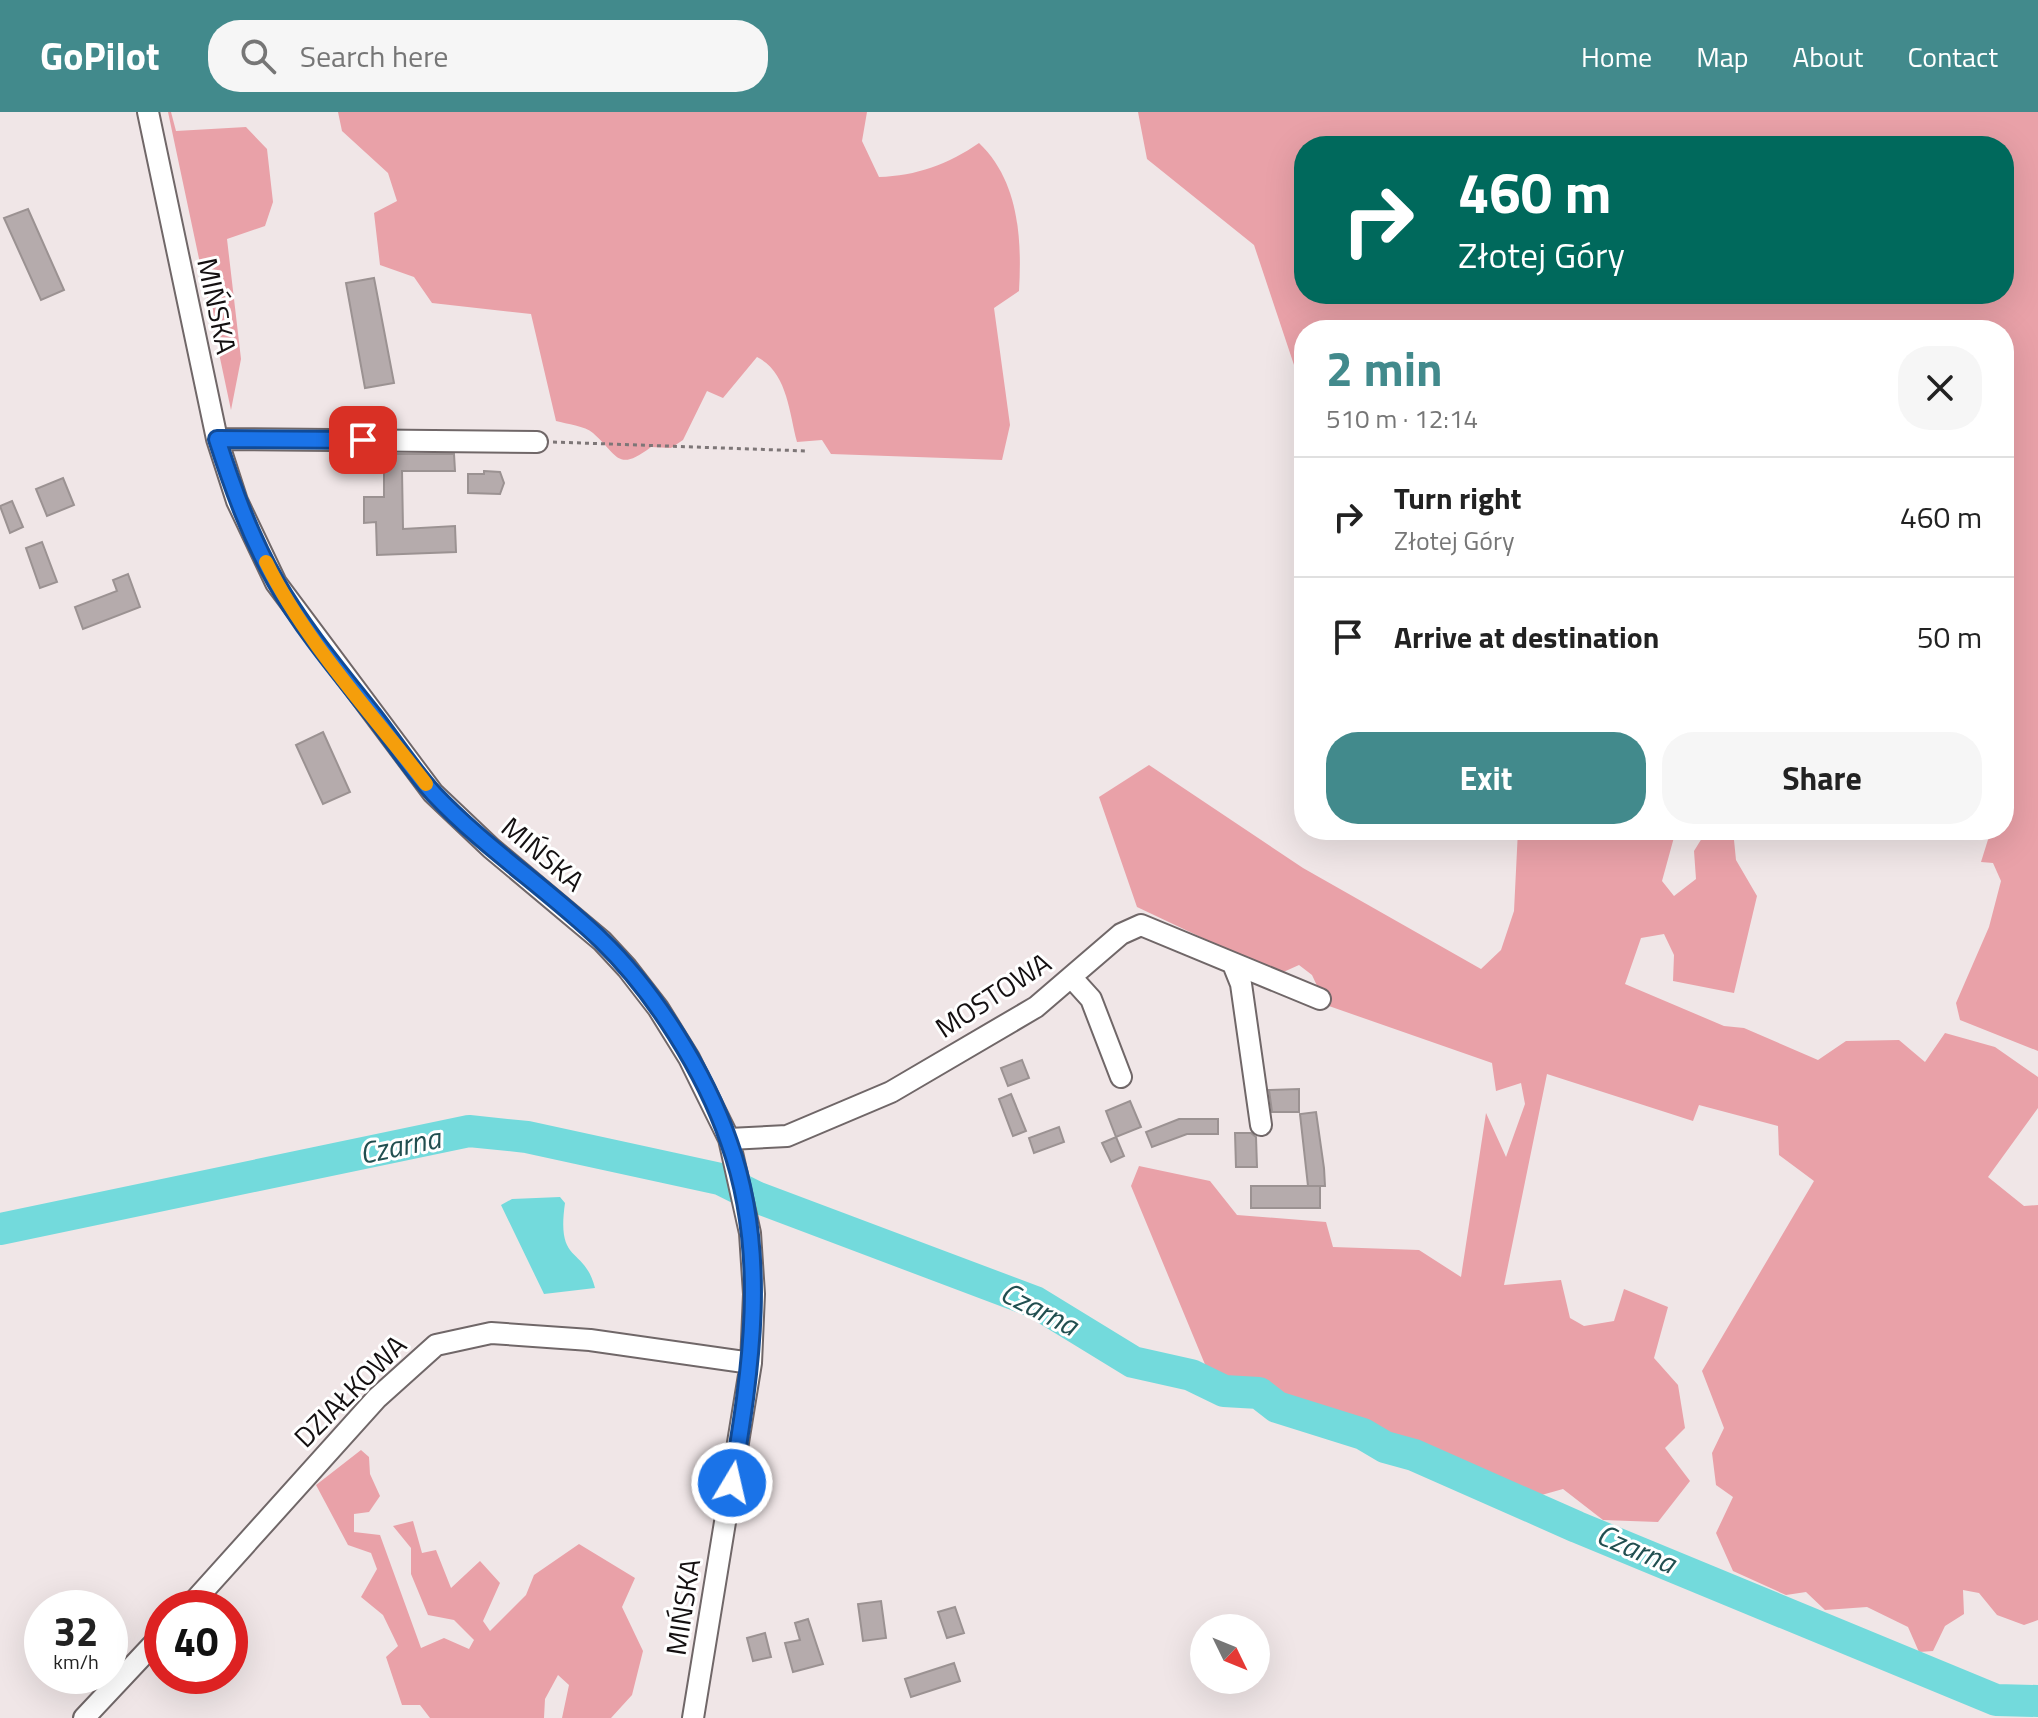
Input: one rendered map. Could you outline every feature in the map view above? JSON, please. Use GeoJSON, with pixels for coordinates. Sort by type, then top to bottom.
{"type":"FeatureCollection","features":[{"type":"Feature","properties":{"kind":"street","name":"MIŃSKA"},"geometry":{"type":"LineString","coordinates":[[148,112],[217,439],[237,501],[276,583],[433,793],[491,848],[602,941],[627,968],[689,1058],[729,1139],[750,1233],[754,1294],[751,1363],[693,1718]]}},
{"type":"Feature","properties":{"kind":"street"},"geometry":{"type":"LineString","coordinates":[[217,439],[537,442]]}},
{"type":"Feature","properties":{"kind":"street","name":"MOSTOWA"},"geometry":{"type":"LineString","coordinates":[[729,1139],[787,1136],[891,1092],[1036,1007],[1121,934],[1141,925],[1320,999]]}},
{"type":"Feature","properties":{"kind":"street"},"geometry":{"type":"LineString","coordinates":[[1233,964],[1241,984],[1261,1125]]}},
{"type":"Feature","properties":{"kind":"street"},"geometry":{"type":"LineString","coordinates":[[1072,978],[1091,999],[1121,1077]]}},
{"type":"Feature","properties":{"kind":"street","name":"DZIAŁKOWA"},"geometry":{"type":"LineString","coordinates":[[204,1590],[377,1398],[436,1345],[491,1333],[590,1340],[751,1363]]}},
{"type":"Feature","properties":{"kind":"street"},"geometry":{"type":"LineString","coordinates":[[84,1718],[144,1654]]}},
{"type":"Feature","properties":{"kind":"path"},"geometry":{"type":"LineString","coordinates":[[537,442],[807,451]]}},
{"type":"Feature","properties":{"kind":"shaded area"},"geometry":{"type":"Polygon","coordinates":[[[168,112],[171,112],[176,131],[246,127],[267,149],[273,202],[265,226],[227,239],[241,359],[231,410],[168,112]]]}},
{"type":"Feature","properties":{"kind":"shaded area"},"geometry":{"type":"Polygon","coordinates":[[[338,112],[867,112],[862,141],[879,177],[932,168],[979,143],[1003,175],[1010,193],[1020,251],[1019,291],[994,308],[1010,425],[1002,460],[831,454],[822,440],[797,442],[781,382],[775,372],[757,357],[723,398],[707,391],[683,440],[671,448],[651,447],[631,459],[619,458],[590,431],[556,421],[531,314],[432,303],[414,277],[380,265],[374,213],[397,201],[388,173],[342,131],[338,112]]]}},
{"type":"Feature","properties":{"kind":"shaded area"},"geometry":{"type":"Polygon","coordinates":[[[1138,112],[2038,112],[2038,1051],[1960,1020],[1956,1003],[1989,927],[2001,881],[1993,863],[1981,862],[1988,840],[2014,840],[2014,320],[1294,320],[1294,365],[1254,245],[1147,159],[1138,112]]]}},
{"type":"Feature","properties":{"kind":"shaded area"},"geometry":{"type":"Polygon","coordinates":[[[1149,765],[1303,868],[1481,969],[1501,950],[1514,911],[1518,840],[1673,840],[1662,881],[1674,896],[1696,879],[1694,851],[1701,840],[1734,840],[1736,860],[1757,896],[1734,993],[1673,981],[1674,955],[1664,934],[1641,938],[1625,984],[1724,1026],[1744,1028],[1818,1060],[1846,1041],[1899,1040],[1925,1062],[1945,1033],[1995,1047],[2038,1077],[2038,1108],[1988,1177],[2024,1206],[2038,1205],[2038,1620],[2024,1625],[1997,1615],[1979,1593],[1963,1590],[1964,1614],[1945,1626],[1933,1651],[1919,1652],[1908,1627],[1867,1607],[1825,1610],[1806,1592],[1786,1595],[1733,1571],[1716,1533],[1733,1497],[1716,1485],[1712,1453],[1724,1428],[1702,1371],[1814,1181],[1779,1155],[1778,1126],[1699,1105],[1693,1121],[1547,1074],[1504,1285],[1561,1280],[1570,1318],[1584,1326],[1614,1321],[1624,1289],[1668,1307],[1654,1358],[1678,1385],[1685,1428],[1665,1448],[1690,1481],[1658,1522],[1603,1520],[1563,1489],[1538,1496],[1435,1452],[1298,1403],[1268,1381],[1239,1384],[1209,1374],[1131,1186],[1139,1166],[1210,1181],[1237,1215],[1326,1222],[1333,1247],[1419,1250],[1461,1277],[1486,1113],[1506,1157],[1525,1104],[1521,1083],[1496,1091],[1492,1063],[1326,1005],[1312,975],[1299,965],[1279,974],[1137,907],[1099,797],[1149,765]]]}},
{"type":"Feature","properties":{"kind":"shaded area"},"geometry":{"type":"Polygon","coordinates":[[[361,1450],[369,1457],[370,1474],[380,1496],[369,1512],[354,1514],[354,1532],[380,1535],[421,1648],[444,1638],[469,1649],[474,1640],[454,1620],[428,1615],[411,1574],[411,1548],[393,1526],[413,1521],[422,1553],[436,1550],[451,1588],[480,1561],[500,1583],[483,1621],[490,1631],[526,1595],[534,1575],[579,1544],[635,1578],[622,1607],[643,1651],[632,1695],[611,1718],[562,1718],[569,1685],[558,1675],[545,1699],[544,1718],[430,1718],[420,1705],[402,1705],[386,1657],[398,1646],[383,1615],[361,1597],[377,1569],[371,1553],[348,1545],[316,1485],[361,1450]]]}},
{"type":"Feature","properties":{"kind":"water"},"geometry":{"type":"Polygon","coordinates":[[[560,1197],[565,1203],[564,1237],[572,1253],[584,1265],[595,1288],[544,1294],[501,1205],[512,1199],[560,1197]]]}},
{"type":"Feature","properties":{"kind":"building"},"geometry":{"type":"Polygon","coordinates":[[[28,209],[64,290],[41,300],[4,218],[28,209]]]}},
{"type":"Feature","properties":{"kind":"building"},"geometry":{"type":"Polygon","coordinates":[[[374,278],[394,383],[365,388],[346,283],[374,278]]]}},
{"type":"Feature","properties":{"kind":"building"},"geometry":{"type":"Polygon","coordinates":[[[384,454],[454,454],[455,471],[402,471],[403,529],[455,526],[456,552],[377,555],[376,522],[364,523],[364,497],[384,497],[384,454]]]}},
{"type":"Feature","properties":{"kind":"building"},"geometry":{"type":"Polygon","coordinates":[[[484,471],[500,472],[504,483],[500,494],[468,493],[468,474],[484,474],[484,471]]]}},
{"type":"Feature","properties":{"kind":"building"},"geometry":{"type":"Polygon","coordinates":[[[63,478],[74,505],[47,516],[36,489],[63,478]]]}},
{"type":"Feature","properties":{"kind":"building"},"geometry":{"type":"Polygon","coordinates":[[[12,501],[23,527],[10,533],[0,506],[12,501]]]}},
{"type":"Feature","properties":{"kind":"building"},"geometry":{"type":"Polygon","coordinates":[[[42,542],[57,582],[40,588],[26,548],[42,542]]]}},
{"type":"Feature","properties":{"kind":"building"},"geometry":{"type":"Polygon","coordinates":[[[128,574],[140,607],[83,629],[75,607],[117,591],[113,580],[128,574]]]}},
{"type":"Feature","properties":{"kind":"building"},"geometry":{"type":"Polygon","coordinates":[[[323,732],[350,792],[323,804],[296,745],[323,732]]]}},
{"type":"Feature","properties":{"kind":"building"},"geometry":{"type":"Polygon","coordinates":[[[1022,1060],[1029,1078],[1008,1086],[1001,1068],[1022,1060]]]}},
{"type":"Feature","properties":{"kind":"building"},"geometry":{"type":"Polygon","coordinates":[[[1299,1089],[1299,1112],[1272,1112],[1269,1090],[1299,1089]]]}},
{"type":"Feature","properties":{"kind":"building"},"geometry":{"type":"Polygon","coordinates":[[[1011,1094],[1026,1131],[1013,1136],[999,1099],[1011,1094]]]}},
{"type":"Feature","properties":{"kind":"building"},"geometry":{"type":"Polygon","coordinates":[[[1130,1101],[1141,1127],[1116,1137],[1106,1111],[1130,1101]]]}},
{"type":"Feature","properties":{"kind":"building"},"geometry":{"type":"Polygon","coordinates":[[[1316,1112],[1325,1186],[1308,1186],[1300,1114],[1316,1112]]]}},
{"type":"Feature","properties":{"kind":"building"},"geometry":{"type":"Polygon","coordinates":[[[1179,1119],[1218,1119],[1218,1134],[1187,1134],[1152,1147],[1146,1132],[1179,1119]]]}},
{"type":"Feature","properties":{"kind":"building"},"geometry":{"type":"Polygon","coordinates":[[[1059,1127],[1064,1142],[1034,1153],[1029,1138],[1059,1127]]]}},
{"type":"Feature","properties":{"kind":"building"},"geometry":{"type":"Polygon","coordinates":[[[1235,1133],[1251,1133],[1256,1137],[1257,1167],[1236,1167],[1235,1133]]]}},
{"type":"Feature","properties":{"kind":"building"},"geometry":{"type":"Polygon","coordinates":[[[1116,1137],[1124,1156],[1111,1162],[1102,1143],[1116,1137]]]}},
{"type":"Feature","properties":{"kind":"building"},"geometry":{"type":"Polygon","coordinates":[[[1251,1186],[1320,1186],[1320,1208],[1251,1208],[1251,1186]]]}},
{"type":"Feature","properties":{"kind":"building"},"geometry":{"type":"Polygon","coordinates":[[[881,1601],[886,1638],[863,1641],[858,1604],[881,1601]]]}},
{"type":"Feature","properties":{"kind":"building"},"geometry":{"type":"Polygon","coordinates":[[[955,1607],[964,1633],[947,1638],[938,1612],[955,1607]]]}},
{"type":"Feature","properties":{"kind":"building"},"geometry":{"type":"Polygon","coordinates":[[[808,1619],[823,1664],[793,1672],[785,1643],[800,1640],[795,1623],[808,1619]]]}},
{"type":"Feature","properties":{"kind":"building"},"geometry":{"type":"Polygon","coordinates":[[[765,1633],[771,1657],[753,1661],[747,1638],[765,1633]]]}},
{"type":"Feature","properties":{"kind":"building"},"geometry":{"type":"Polygon","coordinates":[[[954,1663],[960,1681],[911,1697],[905,1679],[954,1663]]]}},
{"type":"Feature","properties":{"kind":"waterway","name":"Czarna"},"geometry":{"type":"LineString","coordinates":[[0,1229],[469,1131],[527,1137],[720,1179],[756,1197],[1035,1302],[1133,1362],[1191,1375],[1224,1391],[1259,1393],[1277,1407],[1363,1434],[1385,1447],[1414,1455],[1577,1527],[1996,1700],[2038,1701]]}},
{"type":"Feature","properties":{"kind":"slow traffic"},"geometry":{"type":"LineString","coordinates":[[266,562],[276,583],[331,660],[426,784]]}},
{"type":"Feature","properties":{"kind":"route"},"geometry":{"type":"LineString","coordinates":[[363,440],[217,439],[237,501],[276,583],[331,660],[433,793],[491,848],[602,941],[627,968],[658,1008],[689,1058],[711,1102],[736,1162],[750,1233],[754,1294],[751,1363],[732,1483]]}}]}
